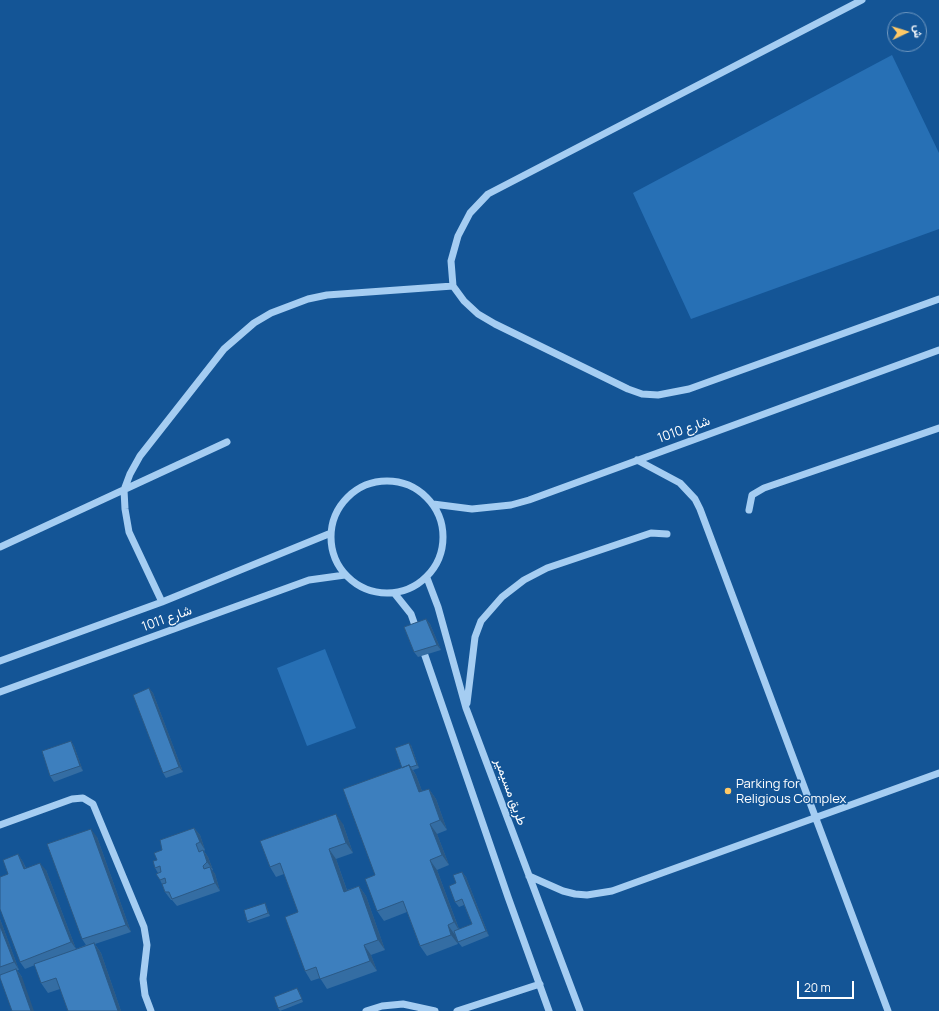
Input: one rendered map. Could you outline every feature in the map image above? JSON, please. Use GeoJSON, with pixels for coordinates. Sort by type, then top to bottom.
{"type":"FeatureCollection","features":[{"type":"Feature","properties":{"kind":"street"},"geometry":{"type":"LineString","coordinates":[[862,0],[488,194],[470,213],[458,236],[451,261],[454,286],[464,301],[474,310],[495,324],[628,390],[642,394],[658,395],[689,389],[939,299]]}},
{"type":"Feature","properties":{"kind":"street"},"geometry":{"type":"LineString","coordinates":[[162,602],[129,532],[125,509],[124,490],[130,474],[140,456],[224,349],[254,323],[289,305],[328,295],[454,286]]}},
{"type":"Feature","properties":{"kind":"street","name":"شارع 1010"},"geometry":{"type":"LineString","coordinates":[[434,504],[472,509],[510,505],[529,500],[939,350]]}},
{"type":"Feature","properties":{"kind":"street"},"geometry":{"type":"LineString","coordinates":[[749,510],[752,495],[764,488],[939,428]]}},
{"type":"Feature","properties":{"kind":"street"},"geometry":{"type":"LineString","coordinates":[[0,548],[227,442]]}},
{"type":"Feature","properties":{"kind":"street"},"geometry":{"type":"LineString","coordinates":[[637,460],[680,483],[695,499],[888,1011]]}},
{"type":"Feature","properties":{"kind":"street"},"geometry":{"type":"LineString","coordinates":[[382,480],[402,482],[419,490],[434,504],[442,522],[444,542],[438,562],[427,578],[412,589],[394,594],[368,591],[345,575],[333,555],[331,533],[335,514],[347,497],[363,486],[382,480]]}},
{"type":"Feature","properties":{"kind":"street","name":"شارع 1011"},"geometry":{"type":"LineString","coordinates":[[0,661],[162,602],[331,533]]}},
{"type":"Feature","properties":{"kind":"street"},"geometry":{"type":"LineString","coordinates":[[466,708],[475,637],[481,621],[502,597],[524,580],[547,568],[651,533],[667,534]]}},
{"type":"Feature","properties":{"kind":"street","name":"شارع 1011"},"geometry":{"type":"LineString","coordinates":[[0,692],[309,580],[345,575]]}},
{"type":"Feature","properties":{"kind":"street","name":"طريق مسيمير"},"geometry":{"type":"LineString","coordinates":[[427,578],[438,607],[466,708],[580,1011]]}},
{"type":"Feature","properties":{"kind":"street"},"geometry":{"type":"LineString","coordinates":[[394,594],[411,614],[508,897],[549,1011]]}},
{"type":"Feature","properties":{"kind":"street"},"geometry":{"type":"LineString","coordinates":[[528,876],[563,891],[587,895],[600,894],[725,851],[939,773]]}},
{"type":"Feature","properties":{"kind":"street"},"geometry":{"type":"LineString","coordinates":[[0,825],[72,799],[83,798],[93,804],[144,927],[147,945],[143,979],[145,995],[151,1011]]}},
{"type":"Feature","properties":{"kind":"street"},"geometry":{"type":"LineString","coordinates":[[457,1011],[540,984]]}},
{"type":"Feature","properties":{"kind":"street"},"geometry":{"type":"LineString","coordinates":[[366,1011],[382,1006],[404,1004],[435,1011]]}},
{"type":"Feature","properties":{"kind":"shaded area"},"geometry":{"type":"Polygon","coordinates":[[[892,55],[939,153],[939,229],[691,319],[633,193],[892,55]]]}},
{"type":"Feature","properties":{"kind":"shaded area"},"geometry":{"type":"Polygon","coordinates":[[[325,649],[356,728],[307,746],[277,668],[325,649]]]}},
{"type":"Feature","properties":{"kind":"building"},"geometry":{"type":"Polygon","coordinates":[[[426,619],[437,645],[414,652],[404,627],[426,619]]]}},
{"type":"Feature","properties":{"kind":"building"},"geometry":{"type":"Polygon","coordinates":[[[149,688],[179,767],[163,773],[133,695],[149,688]]]}},
{"type":"Feature","properties":{"kind":"building"},"geometry":{"type":"Polygon","coordinates":[[[71,741],[80,766],[50,776],[42,751],[71,741]]]}},
{"type":"Feature","properties":{"kind":"building"},"geometry":{"type":"Polygon","coordinates":[[[409,743],[417,765],[411,767],[409,765],[402,768],[395,748],[409,743]]]}},
{"type":"Feature","properties":{"kind":"building"},"geometry":{"type":"Polygon","coordinates":[[[409,765],[419,792],[429,789],[440,820],[430,824],[442,855],[430,860],[454,922],[448,925],[451,935],[420,946],[403,901],[377,911],[365,879],[375,875],[343,789],[409,765]]]}},
{"type":"Feature","properties":{"kind":"building"},"geometry":{"type":"Polygon","coordinates":[[[336,814],[346,843],[329,849],[344,892],[359,886],[378,940],[364,945],[370,961],[320,979],[316,967],[305,971],[285,917],[298,912],[280,863],[270,867],[260,841],[336,814]]]}},
{"type":"Feature","properties":{"kind":"building"},"geometry":{"type":"Polygon","coordinates":[[[194,828],[200,842],[196,844],[199,852],[203,850],[207,862],[203,866],[204,869],[210,867],[215,883],[172,899],[169,892],[165,892],[162,884],[166,883],[165,878],[160,880],[156,874],[161,872],[160,866],[155,868],[153,861],[157,860],[154,853],[162,850],[160,840],[194,828]]]}},
{"type":"Feature","properties":{"kind":"building"},"geometry":{"type":"Polygon","coordinates":[[[91,829],[126,925],[82,939],[47,844],[91,829]]]}},
{"type":"Feature","properties":{"kind":"building"},"geometry":{"type":"Polygon","coordinates":[[[18,854],[24,869],[40,863],[71,942],[20,962],[0,909],[0,877],[8,874],[3,860],[18,854]]]}},
{"type":"Feature","properties":{"kind":"building"},"geometry":{"type":"Polygon","coordinates":[[[462,872],[486,931],[458,942],[454,931],[472,924],[462,899],[455,902],[449,886],[456,883],[453,875],[462,872]]]}},
{"type":"Feature","properties":{"kind":"building"},"geometry":{"type":"Polygon","coordinates":[[[265,903],[268,913],[247,921],[244,910],[265,903]]]}},
{"type":"Feature","properties":{"kind":"building"},"geometry":{"type":"Polygon","coordinates":[[[0,926],[14,962],[0,967],[0,926]]]}},
{"type":"Feature","properties":{"kind":"building"},"geometry":{"type":"Polygon","coordinates":[[[94,943],[118,1011],[68,1011],[56,978],[41,983],[34,964],[94,943]]]}},
{"type":"Feature","properties":{"kind":"building"},"geometry":{"type":"Polygon","coordinates":[[[16,969],[31,1011],[12,1011],[0,978],[0,975],[16,969]]]}},
{"type":"Feature","properties":{"kind":"building"},"geometry":{"type":"Polygon","coordinates":[[[297,988],[302,999],[278,1008],[274,997],[297,988]]]}},
{"type":"Feature","properties":{"kind":"place","name":"Parking for Religious Complex"},"geometry":{"type":"Point","coordinates":[728,791]}}]}
